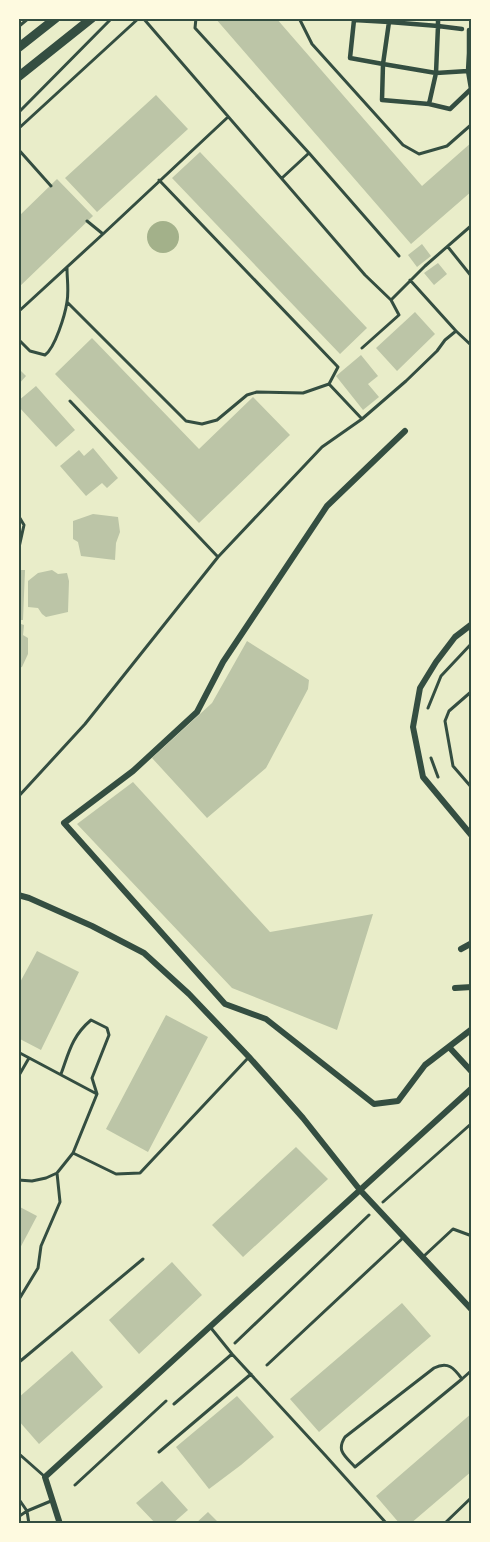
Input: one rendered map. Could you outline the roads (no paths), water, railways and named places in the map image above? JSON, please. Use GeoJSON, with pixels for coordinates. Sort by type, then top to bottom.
{"type":"FeatureCollection","features":[{"type":"Feature","properties":{"kind":"main road"},"geometry":{"type":"LineString","coordinates":[[18,48],[56,18]]}},
{"type":"Feature","properties":{"kind":"main road"},"geometry":{"type":"LineString","coordinates":[[18,77],[92,18]]}},
{"type":"Feature","properties":{"kind":"street"},"geometry":{"type":"LineString","coordinates":[[429,104],[436,73],[438,18]]}},
{"type":"Feature","properties":{"kind":"street"},"geometry":{"type":"LineString","coordinates":[[462,29],[389,20],[353,19],[350,58],[436,73],[468,71]]}},
{"type":"Feature","properties":{"kind":"street"},"geometry":{"type":"LineString","coordinates":[[389,20],[383,64],[382,100],[429,104],[450,109],[471,88],[468,71],[469,30]]}},
{"type":"Feature","properties":{"kind":"street"},"geometry":{"type":"LineString","coordinates":[[405,431],[327,506],[224,662],[196,712],[133,771],[64,823],[225,1004],[266,1019],[374,1104],[398,1101],[425,1065],[472,1029]]}},
{"type":"Feature","properties":{"kind":"street"},"geometry":{"type":"LineString","coordinates":[[472,624],[455,637],[420,688],[412,728],[423,777],[472,836]]}},
{"type":"Feature","properties":{"kind":"street"},"geometry":{"type":"LineString","coordinates":[[18,895],[92,926],[144,952],[189,994],[249,1058],[303,1118],[360,1190],[472,1310]]}},
{"type":"Feature","properties":{"kind":"street"},"geometry":{"type":"LineString","coordinates":[[461,949],[472,943]]}},
{"type":"Feature","properties":{"kind":"street"},"geometry":{"type":"LineString","coordinates":[[455,988],[472,987]]}},
{"type":"Feature","properties":{"kind":"street"},"geometry":{"type":"LineString","coordinates":[[449,1047],[472,1072]]}},
{"type":"Feature","properties":{"kind":"street"},"geometry":{"type":"LineString","coordinates":[[60,1524],[45,1477],[472,1088]]}},
{"type":"Feature","properties":{"kind":"lane"},"geometry":{"type":"LineString","coordinates":[[18,129],[141,18],[365,275],[391,300],[399,315],[362,348]]}},
{"type":"Feature","properties":{"kind":"lane"},"geometry":{"type":"LineString","coordinates":[[196,18],[195,27],[399,256]]}},
{"type":"Feature","properties":{"kind":"lane"},"geometry":{"type":"LineString","coordinates":[[301,18],[312,44],[403,145],[419,154],[447,146],[472,124]]}},
{"type":"Feature","properties":{"kind":"lane"},"geometry":{"type":"LineString","coordinates":[[18,312],[228,117]]}},
{"type":"Feature","properties":{"kind":"lane"},"geometry":{"type":"LineString","coordinates":[[18,149],[51,186]]}},
{"type":"Feature","properties":{"kind":"lane"},"geometry":{"type":"LineString","coordinates":[[282,178],[309,153]]}},
{"type":"Feature","properties":{"kind":"lane"},"geometry":{"type":"LineString","coordinates":[[67,302],[186,421],[202,424],[217,420],[248,395],[257,392],[303,393],[329,384],[338,367],[159,180]]}},
{"type":"Feature","properties":{"kind":"lane"},"geometry":{"type":"LineString","coordinates":[[87,221],[103,234]]}},
{"type":"Feature","properties":{"kind":"lane"},"geometry":{"type":"LineString","coordinates":[[391,300],[472,225]]}},
{"type":"Feature","properties":{"kind":"lane"},"geometry":{"type":"LineString","coordinates":[[448,247],[472,277]]}},
{"type":"Feature","properties":{"kind":"lane"},"geometry":{"type":"LineString","coordinates":[[18,339],[30,351],[45,355],[50,351],[67,302],[67,268]]}},
{"type":"Feature","properties":{"kind":"lane"},"geometry":{"type":"LineString","coordinates":[[410,280],[472,346]]}},
{"type":"Feature","properties":{"kind":"lane"},"geometry":{"type":"LineString","coordinates":[[18,798],[85,724],[218,557],[322,447],[362,419],[406,381],[456,331]]}},
{"type":"Feature","properties":{"kind":"lane"},"geometry":{"type":"LineString","coordinates":[[329,384],[362,419]]}},
{"type":"Feature","properties":{"kind":"lane"},"geometry":{"type":"LineString","coordinates":[[70,401],[218,557]]}},
{"type":"Feature","properties":{"kind":"lane"},"geometry":{"type":"LineString","coordinates":[[18,515],[24,525],[18,552]]}},
{"type":"Feature","properties":{"kind":"lane"},"geometry":{"type":"LineString","coordinates":[[472,691],[449,711],[445,721],[453,766],[472,788]]}},
{"type":"Feature","properties":{"kind":"lane"},"geometry":{"type":"LineString","coordinates":[[18,1180],[32,1181],[57,1173],[73,1153],[97,1094],[92,1078],[109,1035],[107,1028],[91,1020],[81,1029],[72,1043],[61,1074]]}},
{"type":"Feature","properties":{"kind":"lane"},"geometry":{"type":"LineString","coordinates":[[18,1052],[97,1094]]}},
{"type":"Feature","properties":{"kind":"lane"},"geometry":{"type":"LineString","coordinates":[[18,1077],[29,1058]]}},
{"type":"Feature","properties":{"kind":"lane"},"geometry":{"type":"LineString","coordinates":[[73,1153],[116,1174],[140,1173],[249,1058]]}},
{"type":"Feature","properties":{"kind":"lane"},"geometry":{"type":"LineString","coordinates":[[18,1301],[38,1268],[41,1246],[60,1202],[57,1173]]}},
{"type":"Feature","properties":{"kind":"lane"},"geometry":{"type":"LineString","coordinates":[[423,1257],[453,1229],[472,1236]]}},
{"type":"Feature","properties":{"kind":"lane"},"geometry":{"type":"LineString","coordinates":[[267,1365],[404,1237]]}},
{"type":"Feature","properties":{"kind":"lane"},"geometry":{"type":"LineString","coordinates":[[18,1364],[143,1259]]}},
{"type":"Feature","properties":{"kind":"lane"},"geometry":{"type":"LineString","coordinates":[[210,1326],[232,1354],[387,1524]]}},
{"type":"Feature","properties":{"kind":"lane"},"geometry":{"type":"LineString","coordinates":[[174,1404],[232,1354]]}},
{"type":"Feature","properties":{"kind":"lane"},"geometry":{"type":"LineString","coordinates":[[462,1379],[455,1369],[447,1365],[434,1368],[345,1437],[340,1449],[355,1467],[462,1379],[472,1370]]}},
{"type":"Feature","properties":{"kind":"lane"},"geometry":{"type":"LineString","coordinates":[[159,1452],[251,1374]]}},
{"type":"Feature","properties":{"kind":"lane"},"geometry":{"type":"LineString","coordinates":[[18,1453],[45,1477]]}},
{"type":"Feature","properties":{"kind":"lane"},"geometry":{"type":"LineString","coordinates":[[444,1524],[472,1497]]}},
{"type":"Feature","properties":{"kind":"lane"},"geometry":{"type":"LineString","coordinates":[[18,1498],[27,1511],[29,1524]]}},
{"type":"Feature","properties":{"kind":"lane"},"geometry":{"type":"LineString","coordinates":[[18,1516],[53,1501]]}}]}
